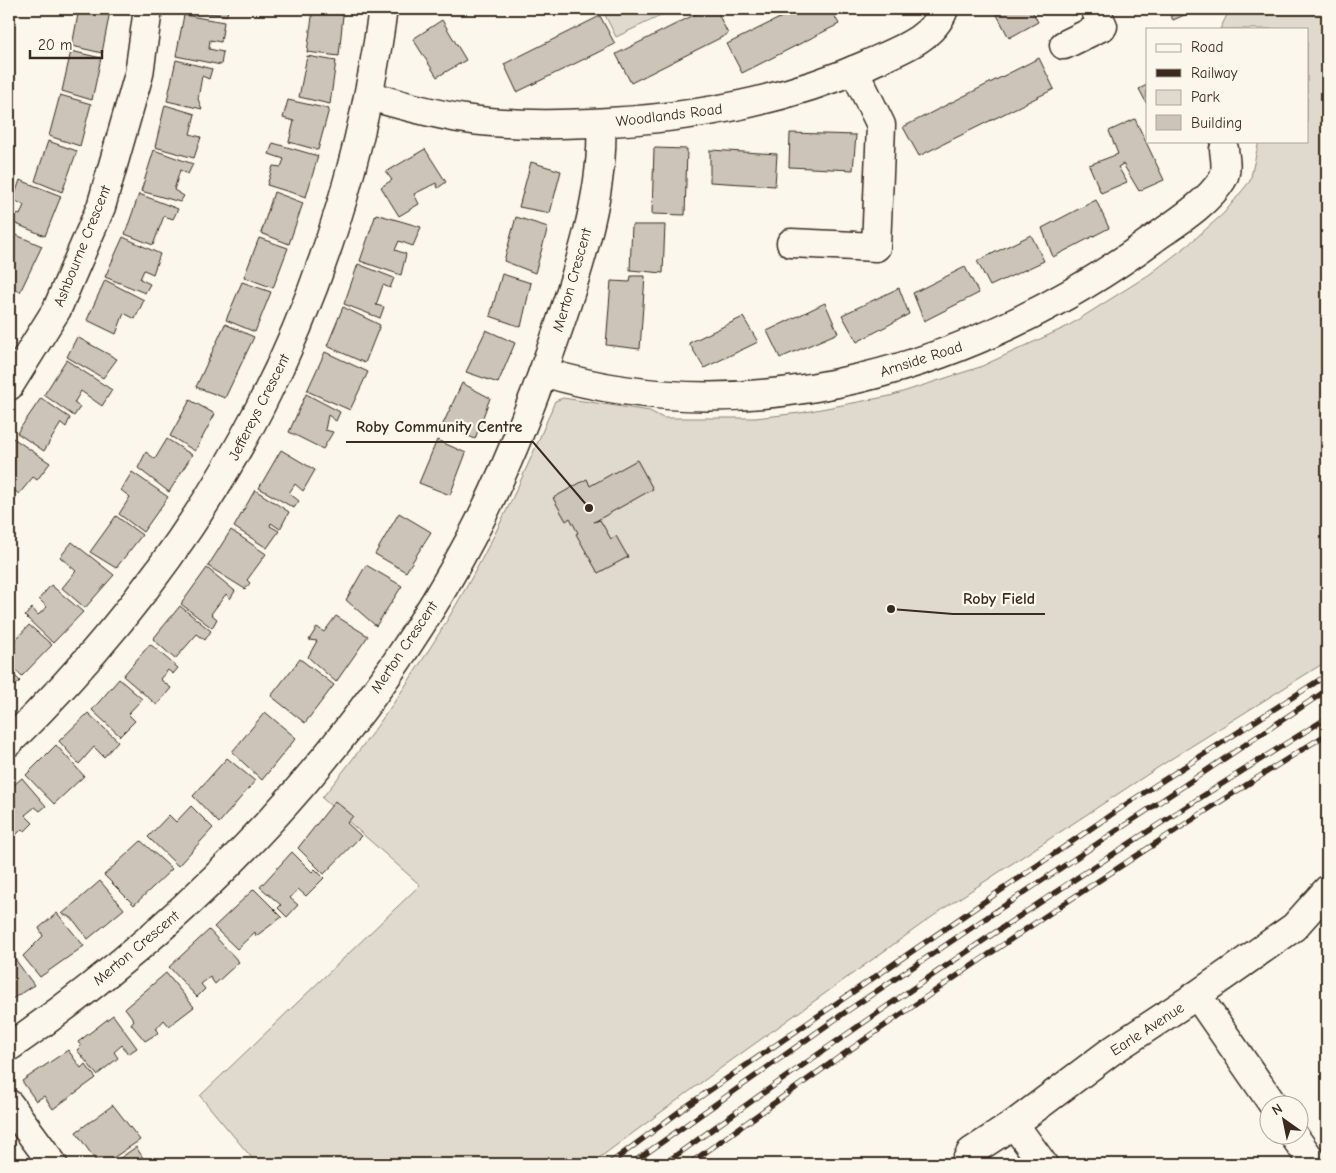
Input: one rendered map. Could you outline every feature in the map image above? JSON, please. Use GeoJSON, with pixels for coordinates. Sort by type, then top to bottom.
{"type":"FeatureCollection","features":[{"type":"Feature","properties":{"kind":"street","name":"Ashbourne Crescent"},"geometry":{"type":"LineString","coordinates":[[9,386],[57,309],[101,207],[139,74],[148,9]]}},
{"type":"Feature","properties":{"kind":"street","name":"Jeffereys Crescent"},"geometry":{"type":"LineString","coordinates":[[9,742],[84,663],[144,592],[180,544],[250,430],[299,326],[342,204],[369,96],[383,9]]}},
{"type":"Feature","properties":{"kind":"street","name":"Woodlands Road"},"geometry":{"type":"LineString","coordinates":[[369,96],[466,119],[535,125],[656,119],[711,112],[770,98],[854,70],[891,54],[924,36],[936,24],[944,9]]}},
{"type":"Feature","properties":{"kind":"street"},"geometry":{"type":"LineString","coordinates":[[1064,45],[1103,26],[1095,9]]}},
{"type":"Feature","properties":{"kind":"street"},"geometry":{"type":"LineString","coordinates":[[791,243],[876,246],[881,125],[854,70]]}},
{"type":"Feature","properties":{"kind":"street","name":"Merton Crescent"},"geometry":{"type":"LineString","coordinates":[[9,1047],[101,978],[175,916],[246,847],[334,747],[422,621],[458,562],[513,451],[543,372],[566,306],[600,175],[601,123]]}},
{"type":"Feature","properties":{"kind":"street","name":"Arnside Road"},"geometry":{"type":"LineString","coordinates":[[543,372],[583,384],[627,391],[705,396],[795,391],[826,386],[899,369],[978,340],[1016,323],[1114,267],[1169,228],[1208,195],[1223,179],[1226,165],[1224,150]]}},
{"type":"Feature","properties":{"kind":"street","name":"Earle Avenue"},"geometry":{"type":"LineString","coordinates":[[965,1164],[971,1152],[1014,1124],[1110,1052],[1197,996],[1294,927],[1327,890]]}},
{"type":"Feature","properties":{"kind":"street"},"geometry":{"type":"LineString","coordinates":[[1197,996],[1267,1096]]}},
{"type":"Feature","properties":{"kind":"street"},"geometry":{"type":"LineString","coordinates":[[9,1104],[53,1164]]}},
{"type":"Feature","properties":{"kind":"street"},"geometry":{"type":"LineString","coordinates":[[1014,1124],[1043,1164]]}},
{"type":"Feature","properties":{"kind":"street"},"geometry":{"type":"LineString","coordinates":[[1301,1146],[1314,1164]]}},
{"type":"Feature","properties":{"kind":"green space"},"geometry":{"type":"Polygon","coordinates":[[[602,9],[675,9],[616,37],[602,9]]]}},
{"type":"Feature","properties":{"kind":"green space"},"geometry":{"type":"Polygon","coordinates":[[[1240,9],[1327,9],[1327,661],[1171,759],[943,909],[725,1065],[591,1164],[257,1164],[200,1096],[420,885],[322,798],[393,704],[454,609],[507,509],[555,401],[563,398],[650,411],[663,418],[755,418],[800,413],[890,396],[980,367],[1068,326],[1150,274],[1188,245],[1224,213],[1250,181],[1259,142],[1308,142],[1308,28],[1220,28],[1227,15],[1240,9]]]}},
{"type":"Feature","properties":{"kind":"building"},"geometry":{"type":"Polygon","coordinates":[[[79,9],[110,11],[102,53],[72,46],[79,9]]]}},
{"type":"Feature","properties":{"kind":"building"},"geometry":{"type":"Polygon","coordinates":[[[185,9],[228,9],[227,15],[184,11],[185,9]]]}},
{"type":"Feature","properties":{"kind":"building"},"geometry":{"type":"Polygon","coordinates":[[[706,9],[716,9],[728,34],[631,83],[616,54],[706,9]]]}},
{"type":"Feature","properties":{"kind":"building"},"geometry":{"type":"Polygon","coordinates":[[[798,9],[831,9],[839,24],[742,73],[727,44],[798,9]]]}},
{"type":"Feature","properties":{"kind":"building"},"geometry":{"type":"Polygon","coordinates":[[[994,9],[1031,9],[1038,22],[1009,38],[994,9]]]}},
{"type":"Feature","properties":{"kind":"building"},"geometry":{"type":"Polygon","coordinates":[[[1167,9],[1198,9],[1173,20],[1167,9]]]}},
{"type":"Feature","properties":{"kind":"building"},"geometry":{"type":"Polygon","coordinates":[[[313,10],[343,15],[339,56],[307,52],[313,10]]]}},
{"type":"Feature","properties":{"kind":"building"},"geometry":{"type":"Polygon","coordinates":[[[184,15],[224,22],[221,42],[210,40],[209,49],[223,52],[221,65],[176,56],[184,15]]]}},
{"type":"Feature","properties":{"kind":"building"},"geometry":{"type":"Polygon","coordinates":[[[600,16],[615,44],[517,92],[504,64],[600,16]]]}},
{"type":"Feature","properties":{"kind":"building"},"geometry":{"type":"Polygon","coordinates":[[[442,20],[466,60],[437,77],[413,39],[442,20]]]}},
{"type":"Feature","properties":{"kind":"building"},"geometry":{"type":"Polygon","coordinates":[[[71,51],[101,58],[92,100],[62,91],[71,51]]]}},
{"type":"Feature","properties":{"kind":"building"},"geometry":{"type":"Polygon","coordinates":[[[307,56],[336,61],[330,104],[299,97],[307,56]]]}},
{"type":"Feature","properties":{"kind":"building"},"geometry":{"type":"Polygon","coordinates":[[[1039,58],[1054,89],[919,156],[903,127],[1039,58]]]}},
{"type":"Feature","properties":{"kind":"building"},"geometry":{"type":"Polygon","coordinates":[[[176,60],[212,69],[209,79],[202,76],[198,99],[202,109],[167,101],[176,60]]]}},
{"type":"Feature","properties":{"kind":"building"},"geometry":{"type":"Polygon","coordinates":[[[1146,86],[1146,102],[1139,89],[1146,86]]]}},
{"type":"Feature","properties":{"kind":"building"},"geometry":{"type":"Polygon","coordinates":[[[60,95],[91,104],[80,146],[49,136],[60,95]]]}},
{"type":"Feature","properties":{"kind":"building"},"geometry":{"type":"Polygon","coordinates":[[[288,100],[329,109],[318,150],[289,142],[294,121],[283,118],[288,100]]]}},
{"type":"Feature","properties":{"kind":"building"},"geometry":{"type":"Polygon","coordinates":[[[165,105],[195,114],[190,134],[201,137],[194,158],[155,147],[165,105]]]}},
{"type":"Feature","properties":{"kind":"building"},"geometry":{"type":"Polygon","coordinates":[[[1135,119],[1164,180],[1139,191],[1123,164],[1118,167],[1127,182],[1101,193],[1089,165],[1118,154],[1109,131],[1135,119]]]}},
{"type":"Feature","properties":{"kind":"building"},"geometry":{"type":"Polygon","coordinates":[[[790,133],[856,135],[853,170],[789,167],[790,133]]]}},
{"type":"Feature","properties":{"kind":"building"},"geometry":{"type":"Polygon","coordinates":[[[48,141],[77,151],[62,192],[35,181],[48,141]]]}},
{"type":"Feature","properties":{"kind":"building"},"geometry":{"type":"Polygon","coordinates":[[[273,143],[318,156],[306,197],[267,185],[273,166],[281,167],[284,159],[269,154],[273,143]]]}},
{"type":"Feature","properties":{"kind":"building"},"geometry":{"type":"Polygon","coordinates":[[[654,148],[687,149],[685,215],[652,214],[654,148]]]}},
{"type":"Feature","properties":{"kind":"building"},"geometry":{"type":"Polygon","coordinates":[[[425,149],[446,182],[438,188],[436,183],[414,194],[419,204],[399,216],[381,187],[392,180],[386,172],[425,149]]]}},
{"type":"Feature","properties":{"kind":"building"},"geometry":{"type":"Polygon","coordinates":[[[154,150],[193,164],[188,174],[180,170],[174,190],[184,196],[180,202],[141,191],[154,150]]]}},
{"type":"Feature","properties":{"kind":"building"},"geometry":{"type":"Polygon","coordinates":[[[710,150],[777,154],[775,186],[710,182],[710,150]]]}},
{"type":"Feature","properties":{"kind":"building"},"geometry":{"type":"Polygon","coordinates":[[[531,162],[561,171],[550,213],[519,207],[531,162]]]}},
{"type":"Feature","properties":{"kind":"building"},"geometry":{"type":"Polygon","coordinates":[[[20,180],[61,196],[45,236],[9,221],[9,210],[20,215],[24,205],[13,200],[20,180]]]}},
{"type":"Feature","properties":{"kind":"building"},"geometry":{"type":"Polygon","coordinates":[[[274,192],[303,203],[289,244],[261,233],[274,192]]]}},
{"type":"Feature","properties":{"kind":"building"},"geometry":{"type":"Polygon","coordinates":[[[139,194],[178,209],[173,219],[164,216],[153,245],[125,234],[139,194]]]}},
{"type":"Feature","properties":{"kind":"building"},"geometry":{"type":"Polygon","coordinates":[[[1096,200],[1109,228],[1053,257],[1042,228],[1096,200]]]}},
{"type":"Feature","properties":{"kind":"building"},"geometry":{"type":"Polygon","coordinates":[[[376,214],[421,227],[413,246],[399,241],[395,250],[406,254],[401,275],[360,261],[376,214]]]}},
{"type":"Feature","properties":{"kind":"building"},"geometry":{"type":"Polygon","coordinates":[[[516,217],[548,227],[535,273],[504,261],[516,217]]]}},
{"type":"Feature","properties":{"kind":"building"},"geometry":{"type":"Polygon","coordinates":[[[632,225],[665,225],[663,273],[630,270],[632,225]]]}},
{"type":"Feature","properties":{"kind":"building"},"geometry":{"type":"Polygon","coordinates":[[[9,232],[42,246],[20,292],[9,286],[9,232]]]}},
{"type":"Feature","properties":{"kind":"building"},"geometry":{"type":"Polygon","coordinates":[[[1031,235],[1044,261],[990,286],[977,261],[1031,235]]]}},
{"type":"Feature","properties":{"kind":"building"},"geometry":{"type":"Polygon","coordinates":[[[123,237],[160,254],[153,274],[144,270],[140,279],[150,284],[145,293],[105,277],[123,237]]]}},
{"type":"Feature","properties":{"kind":"building"},"geometry":{"type":"Polygon","coordinates":[[[259,238],[288,248],[273,288],[244,277],[259,238]]]}},
{"type":"Feature","properties":{"kind":"building"},"geometry":{"type":"Polygon","coordinates":[[[358,264],[394,278],[390,288],[383,285],[376,305],[384,307],[380,318],[344,304],[358,264]]]}},
{"type":"Feature","properties":{"kind":"building"},"geometry":{"type":"Polygon","coordinates":[[[965,267],[979,293],[924,321],[913,293],[965,267]]]}},
{"type":"Feature","properties":{"kind":"building"},"geometry":{"type":"Polygon","coordinates":[[[502,274],[531,283],[521,327],[490,316],[502,274]]]}},
{"type":"Feature","properties":{"kind":"building"},"geometry":{"type":"Polygon","coordinates":[[[631,276],[645,276],[640,349],[606,345],[611,281],[630,282],[631,276]]]}},
{"type":"Feature","properties":{"kind":"building"},"geometry":{"type":"Polygon","coordinates":[[[105,280],[144,300],[135,319],[124,313],[116,334],[87,320],[105,280]]]}},
{"type":"Feature","properties":{"kind":"building"},"geometry":{"type":"Polygon","coordinates":[[[242,282],[271,292],[255,332],[226,320],[242,282]]]}},
{"type":"Feature","properties":{"kind":"building"},"geometry":{"type":"Polygon","coordinates":[[[899,288],[909,314],[857,342],[842,315],[899,288]]]}},
{"type":"Feature","properties":{"kind":"building"},"geometry":{"type":"Polygon","coordinates":[[[825,303],[838,333],[780,358],[767,331],[825,303]]]}},
{"type":"Feature","properties":{"kind":"building"},"geometry":{"type":"Polygon","coordinates":[[[343,307],[380,325],[365,363],[327,346],[343,307]]]}},
{"type":"Feature","properties":{"kind":"building"},"geometry":{"type":"Polygon","coordinates":[[[743,317],[758,342],[704,368],[689,343],[743,317]]]}},
{"type":"Feature","properties":{"kind":"building"},"geometry":{"type":"Polygon","coordinates":[[[225,324],[254,337],[225,398],[196,387],[225,324]]]}},
{"type":"Feature","properties":{"kind":"building"},"geometry":{"type":"Polygon","coordinates":[[[486,330],[515,343],[498,383],[466,372],[486,330]]]}},
{"type":"Feature","properties":{"kind":"building"},"geometry":{"type":"Polygon","coordinates":[[[77,337],[117,359],[103,378],[67,357],[77,337]]]}},
{"type":"Feature","properties":{"kind":"building"},"geometry":{"type":"Polygon","coordinates":[[[325,352],[368,372],[350,410],[307,391],[325,352]]]}},
{"type":"Feature","properties":{"kind":"building"},"geometry":{"type":"Polygon","coordinates":[[[66,360],[112,390],[102,406],[81,391],[74,403],[80,407],[74,416],[44,395],[66,360]]]}},
{"type":"Feature","properties":{"kind":"building"},"geometry":{"type":"Polygon","coordinates":[[[462,383],[490,398],[475,439],[443,424],[462,383]]]}},
{"type":"Feature","properties":{"kind":"building"},"geometry":{"type":"Polygon","coordinates":[[[306,394],[340,412],[336,421],[328,415],[325,430],[333,432],[323,449],[289,432],[306,394]]]}},
{"type":"Feature","properties":{"kind":"building"},"geometry":{"type":"Polygon","coordinates":[[[41,398],[70,418],[66,427],[61,423],[44,451],[17,433],[41,398]]]}},
{"type":"Feature","properties":{"kind":"building"},"geometry":{"type":"Polygon","coordinates":[[[190,400],[215,414],[195,451],[170,436],[190,400]]]}},
{"type":"Feature","properties":{"kind":"building"},"geometry":{"type":"Polygon","coordinates":[[[13,438],[50,463],[37,480],[33,477],[19,494],[9,486],[9,443],[13,438]]]}},
{"type":"Feature","properties":{"kind":"building"},"geometry":{"type":"Polygon","coordinates":[[[167,439],[192,455],[169,492],[138,468],[146,452],[155,459],[167,439]]]}},
{"type":"Feature","properties":{"kind":"building"},"geometry":{"type":"Polygon","coordinates":[[[437,440],[466,453],[450,495],[419,483],[437,440]]]}},
{"type":"Feature","properties":{"kind":"building"},"geometry":{"type":"Polygon","coordinates":[[[281,450],[315,470],[303,491],[295,484],[289,493],[299,501],[294,508],[259,488],[281,450]]]}},
{"type":"Feature","properties":{"kind":"building"},"geometry":{"type":"Polygon","coordinates":[[[637,460],[653,489],[594,522],[600,520],[611,539],[616,536],[628,557],[598,573],[576,534],[578,533],[570,518],[566,521],[553,498],[587,479],[590,486],[637,460]]]}},
{"type":"Feature","properties":{"kind":"building"},"geometry":{"type":"Polygon","coordinates":[[[132,472],[168,497],[143,532],[119,514],[130,497],[121,490],[132,472]]]}},
{"type":"Feature","properties":{"kind":"building"},"geometry":{"type":"Polygon","coordinates":[[[255,490],[289,512],[280,529],[271,523],[270,526],[279,531],[267,548],[234,527],[255,490]]]}},
{"type":"Feature","properties":{"kind":"building"},"geometry":{"type":"Polygon","coordinates":[[[9,493],[16,498],[11,506],[9,504],[9,493]]]}},
{"type":"Feature","properties":{"kind":"building"},"geometry":{"type":"Polygon","coordinates":[[[399,513],[431,532],[406,572],[375,554],[399,513]]]}},
{"type":"Feature","properties":{"kind":"building"},"geometry":{"type":"Polygon","coordinates":[[[116,516],[142,535],[116,568],[90,552],[116,516]]]}},
{"type":"Feature","properties":{"kind":"building"},"geometry":{"type":"Polygon","coordinates":[[[231,530],[266,554],[247,580],[250,583],[245,589],[208,566],[231,530]]]}},
{"type":"Feature","properties":{"kind":"building"},"geometry":{"type":"Polygon","coordinates":[[[72,542],[114,575],[85,608],[62,588],[76,571],[60,557],[72,542]]]}},
{"type":"Feature","properties":{"kind":"building"},"geometry":{"type":"Polygon","coordinates":[[[366,565],[402,586],[376,626],[346,600],[366,565]]]}},
{"type":"Feature","properties":{"kind":"building"},"geometry":{"type":"Polygon","coordinates":[[[207,568],[235,591],[230,599],[226,594],[211,614],[217,619],[212,628],[181,604],[207,568]]]}},
{"type":"Feature","properties":{"kind":"building"},"geometry":{"type":"Polygon","coordinates":[[[51,585],[83,612],[53,643],[25,616],[32,608],[38,615],[47,607],[39,599],[51,585]]]}},
{"type":"Feature","properties":{"kind":"building"},"geometry":{"type":"Polygon","coordinates":[[[180,606],[211,631],[205,640],[197,634],[175,659],[153,639],[180,606]]]}},
{"type":"Feature","properties":{"kind":"building"},"geometry":{"type":"Polygon","coordinates":[[[336,616],[368,636],[336,682],[308,657],[317,641],[309,640],[317,627],[324,632],[336,616]]]}},
{"type":"Feature","properties":{"kind":"building"},"geometry":{"type":"Polygon","coordinates":[[[29,625],[52,645],[22,676],[9,664],[9,647],[29,625]]]}},
{"type":"Feature","properties":{"kind":"building"},"geometry":{"type":"Polygon","coordinates":[[[150,644],[178,668],[173,674],[168,670],[160,679],[171,688],[157,705],[123,676],[150,644]]]}},
{"type":"Feature","properties":{"kind":"building"},"geometry":{"type":"Polygon","coordinates":[[[300,659],[334,685],[305,723],[271,696],[300,659]]]}},
{"type":"Feature","properties":{"kind":"building"},"geometry":{"type":"Polygon","coordinates":[[[9,670],[20,681],[9,692],[9,670]]]}},
{"type":"Feature","properties":{"kind":"building"},"geometry":{"type":"Polygon","coordinates":[[[119,679],[142,699],[128,714],[135,721],[120,736],[92,710],[119,679]]]}},
{"type":"Feature","properties":{"kind":"building"},"geometry":{"type":"Polygon","coordinates":[[[265,712],[296,738],[262,780],[232,752],[265,712]]]}},
{"type":"Feature","properties":{"kind":"building"},"geometry":{"type":"Polygon","coordinates":[[[88,713],[118,741],[104,757],[94,747],[79,764],[59,741],[88,713]]]}},
{"type":"Feature","properties":{"kind":"building"},"geometry":{"type":"Polygon","coordinates":[[[56,745],[84,776],[54,804],[26,775],[56,745]]]}},
{"type":"Feature","properties":{"kind":"building"},"geometry":{"type":"Polygon","coordinates":[[[227,758],[255,781],[219,823],[193,796],[227,758]]]}},
{"type":"Feature","properties":{"kind":"building"},"geometry":{"type":"Polygon","coordinates":[[[22,778],[46,806],[40,811],[35,807],[25,815],[33,823],[24,832],[22,829],[16,835],[9,827],[9,789],[22,778]]]}},
{"type":"Feature","properties":{"kind":"building"},"geometry":{"type":"Polygon","coordinates":[[[335,801],[353,816],[347,823],[361,836],[324,874],[298,848],[335,801]]]}},
{"type":"Feature","properties":{"kind":"building"},"geometry":{"type":"Polygon","coordinates":[[[191,806],[213,828],[178,866],[148,837],[169,815],[176,822],[191,806]]]}},
{"type":"Feature","properties":{"kind":"building"},"geometry":{"type":"Polygon","coordinates":[[[141,841],[172,869],[134,905],[104,875],[141,841]]]}},
{"type":"Feature","properties":{"kind":"building"},"geometry":{"type":"Polygon","coordinates":[[[292,852],[312,872],[315,869],[324,878],[306,896],[298,889],[290,898],[298,905],[287,917],[278,908],[281,905],[260,887],[292,852]]]}},
{"type":"Feature","properties":{"kind":"building"},"geometry":{"type":"Polygon","coordinates":[[[100,881],[124,909],[88,939],[72,918],[62,914],[100,881]]]}},
{"type":"Feature","properties":{"kind":"building"},"geometry":{"type":"Polygon","coordinates":[[[254,889],[282,917],[256,936],[255,932],[237,949],[214,927],[254,889]]]}},
{"type":"Feature","properties":{"kind":"building"},"geometry":{"type":"Polygon","coordinates":[[[57,913],[84,946],[40,977],[23,956],[43,936],[39,928],[57,913]]]}},
{"type":"Feature","properties":{"kind":"building"},"geometry":{"type":"Polygon","coordinates":[[[209,930],[239,962],[215,984],[210,977],[201,984],[205,989],[197,997],[169,967],[209,930]]]}},
{"type":"Feature","properties":{"kind":"building"},"geometry":{"type":"Polygon","coordinates":[[[9,951],[34,985],[9,1001],[9,951]]]}},
{"type":"Feature","properties":{"kind":"building"},"geometry":{"type":"Polygon","coordinates":[[[166,973],[194,1007],[169,1026],[164,1020],[156,1029],[158,1033],[145,1041],[131,1024],[134,1020],[125,1008],[166,973]]]}},
{"type":"Feature","properties":{"kind":"building"},"geometry":{"type":"Polygon","coordinates":[[[113,1015],[137,1048],[128,1054],[122,1045],[114,1052],[118,1058],[97,1075],[77,1050],[81,1046],[78,1042],[113,1015]]]}},
{"type":"Feature","properties":{"kind":"building"},"geometry":{"type":"Polygon","coordinates":[[[68,1050],[81,1068],[85,1064],[96,1078],[53,1109],[44,1096],[36,1101],[22,1081],[68,1050]]]}},
{"type":"Feature","properties":{"kind":"building"},"geometry":{"type":"Polygon","coordinates":[[[113,1105],[140,1140],[104,1164],[98,1164],[76,1132],[113,1105]]]}},
{"type":"Feature","properties":{"kind":"building"},"geometry":{"type":"Polygon","coordinates":[[[136,1147],[147,1164],[112,1164],[136,1147]]]}},
{"type":"Feature","properties":{"kind":"railway"},"geometry":{"type":"LineString","coordinates":[[609,1164],[684,1108],[1128,803],[1327,675]]}},
{"type":"Feature","properties":{"kind":"railway"},"geometry":{"type":"LineString","coordinates":[[631,1164],[847,1011],[1327,690]]}},
{"type":"Feature","properties":{"kind":"railway"},"geometry":{"type":"LineString","coordinates":[[664,1164],[827,1048],[991,935],[1158,825],[1327,718]]}},
{"type":"Feature","properties":{"kind":"railway"},"geometry":{"type":"LineString","coordinates":[[689,1164],[925,998],[1084,890],[1327,734]]}},
{"type":"Feature","properties":{"kind":"place","name":"Roby Community Centre"},"geometry":{"type":"Point","coordinates":[589,508]}},
{"type":"Feature","properties":{"kind":"place","name":"Roby Field"},"geometry":{"type":"Point","coordinates":[891,609]}}]}
